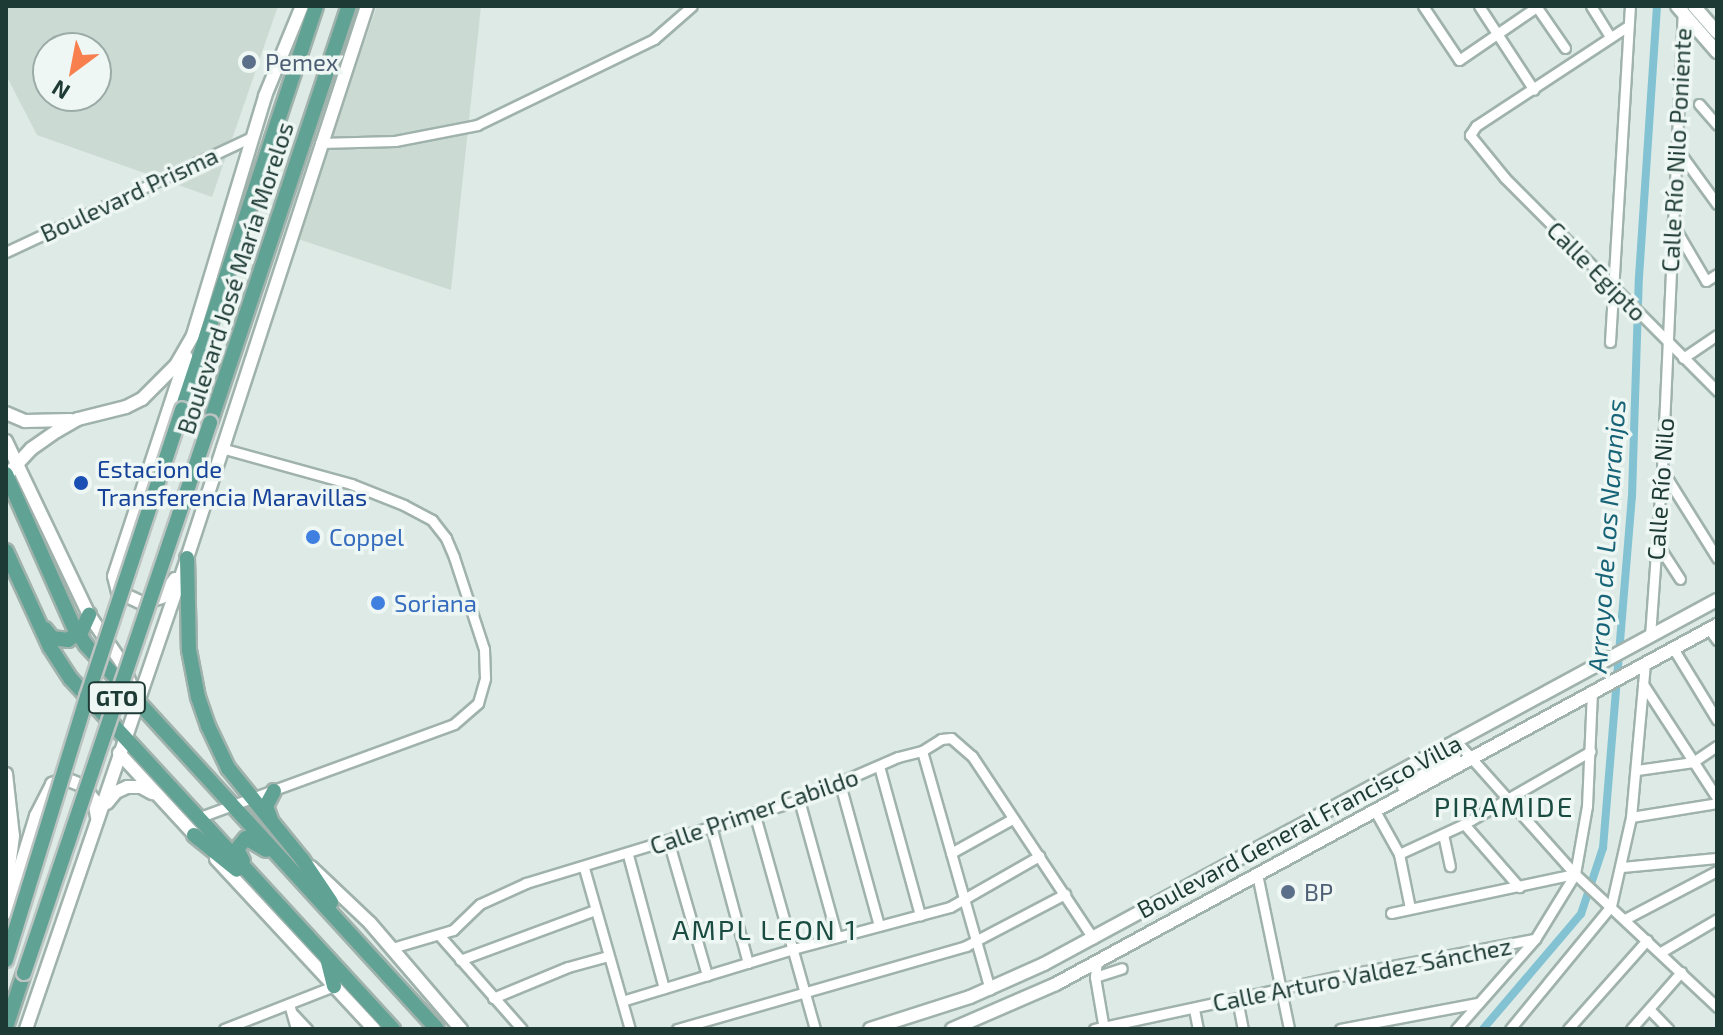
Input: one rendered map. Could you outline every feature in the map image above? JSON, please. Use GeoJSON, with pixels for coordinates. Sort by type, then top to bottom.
{"type":"FeatureCollection","features":[{"type":"Feature","properties":{"kind":"main road","name":"Boulevard José María Morelos"},"geometry":{"type":"LineString","coordinates":[[6,960],[182,409],[316,6]]}},
{"type":"Feature","properties":{"kind":"main road","name":"Boulevard José María Morelos"},"geometry":{"type":"LineString","coordinates":[[6,1027],[349,6]]}},
{"type":"Feature","properties":{"kind":"main road"},"geometry":{"type":"LineString","coordinates":[[6,475],[78,634],[322,902]]}},
{"type":"Feature","properties":{"kind":"main road"},"geometry":{"type":"LineString","coordinates":[[8,556],[49,635],[63,641],[78,634],[89,615]]}},
{"type":"Feature","properties":{"kind":"main road"},"geometry":{"type":"LineString","coordinates":[[8,556],[59,662],[393,1029]]}},
{"type":"Feature","properties":{"kind":"main road"},"geometry":{"type":"LineString","coordinates":[[187,558],[187,625],[198,697],[219,751],[251,799],[302,859],[340,920]]}},
{"type":"Feature","properties":{"kind":"main road"},"geometry":{"type":"LineString","coordinates":[[273,824],[266,806],[274,791]]}},
{"type":"Feature","properties":{"kind":"main road"},"geometry":{"type":"LineString","coordinates":[[194,835],[272,897]]}},
{"type":"Feature","properties":{"kind":"main road"},"geometry":{"type":"LineString","coordinates":[[248,870],[237,849],[246,838],[260,844],[322,902],[437,1029]]}},
{"type":"Feature","properties":{"kind":"main road"},"geometry":{"type":"LineString","coordinates":[[326,954],[334,986]]}},
{"type":"Feature","properties":{"kind":"street"},"geometry":{"type":"LineString","coordinates":[[187,558],[169,589],[152,602],[133,602],[118,592],[116,567],[193,335],[252,137],[281,51],[302,6]]}},
{"type":"Feature","properties":{"kind":"street"},"geometry":{"type":"LineString","coordinates":[[26,1029],[187,558],[367,6]]}},
{"type":"Feature","properties":{"kind":"street"},"geometry":{"type":"LineString","coordinates":[[320,143],[395,141],[477,125],[654,39],[692,6]]}},
{"type":"Feature","properties":{"kind":"street"},"geometry":{"type":"LineString","coordinates":[[1423,6],[1459,60],[1537,6],[1565,48]]}},
{"type":"Feature","properties":{"kind":"street"},"geometry":{"type":"LineString","coordinates":[[1479,6],[1534,90],[1628,26]]}},
{"type":"Feature","properties":{"kind":"street"},"geometry":{"type":"LineString","coordinates":[[1591,6],[1610,36]]}},
{"type":"Feature","properties":{"kind":"street"},"geometry":{"type":"LineString","coordinates":[[1610,342],[1630,6]]}},
{"type":"Feature","properties":{"kind":"street"},"geometry":{"type":"LineString","coordinates":[[1684,8],[1717,32]]}},
{"type":"Feature","properties":{"kind":"street"},"geometry":{"type":"LineString","coordinates":[[1684,8],[1717,52]]}},
{"type":"Feature","properties":{"kind":"street","name":"Calle Río Nilo Poniente"},"geometry":{"type":"LineString","coordinates":[[1667,342],[1684,8]]}},
{"type":"Feature","properties":{"kind":"street","name":"Calle Egipto"},"geometry":{"type":"LineString","coordinates":[[1534,90],[1472,130],[1470,135],[1479,150],[1717,391]]}},
{"type":"Feature","properties":{"kind":"street"},"geometry":{"type":"LineString","coordinates":[[1699,104],[1717,125]]}},
{"type":"Feature","properties":{"kind":"street","name":"Boulevard Prisma"},"geometry":{"type":"LineString","coordinates":[[6,252],[252,137]]}},
{"type":"Feature","properties":{"kind":"street"},"geometry":{"type":"LineString","coordinates":[[1677,149],[1717,204]]}},
{"type":"Feature","properties":{"kind":"street"},"geometry":{"type":"LineString","coordinates":[[1672,223],[1706,281],[1717,274]]}},
{"type":"Feature","properties":{"kind":"street"},"geometry":{"type":"LineString","coordinates":[[6,413],[38,422],[78,419],[126,407],[142,399],[167,377],[193,335]]}},
{"type":"Feature","properties":{"kind":"street"},"geometry":{"type":"LineString","coordinates":[[1683,358],[1717,335]]}},
{"type":"Feature","properties":{"kind":"street","name":"Calle Río Nilo"},"geometry":{"type":"LineString","coordinates":[[1650,636],[1667,342]]}},
{"type":"Feature","properties":{"kind":"street"},"geometry":{"type":"LineString","coordinates":[[6,475],[44,440],[78,419]]}},
{"type":"Feature","properties":{"kind":"street"},"geometry":{"type":"LineString","coordinates":[[6,441],[89,615],[122,663],[137,700]]}},
{"type":"Feature","properties":{"kind":"street"},"geometry":{"type":"LineString","coordinates":[[200,817],[463,719],[483,691],[484,649],[450,547],[432,520],[351,484],[221,448]]}},
{"type":"Feature","properties":{"kind":"street"},"geometry":{"type":"LineString","coordinates":[[1662,470],[1717,558]]}},
{"type":"Feature","properties":{"kind":"street"},"geometry":{"type":"LineString","coordinates":[[1656,542],[1680,579]]}},
{"type":"Feature","properties":{"kind":"street","name":"Boulevard General Francisco Villa"},"geometry":{"type":"LineString","coordinates":[[870,1029],[990,989],[1093,938],[1717,600]]}},
{"type":"Feature","properties":{"kind":"street"},"geometry":{"type":"LineString","coordinates":[[1713,627],[1717,640]]}},
{"type":"Feature","properties":{"kind":"street","name":"Boulevard General Francisco Villa"},"geometry":{"type":"LineString","coordinates":[[952,1029],[1034,995],[1097,962],[1713,627]]}},
{"type":"Feature","properties":{"kind":"street"},"geometry":{"type":"LineString","coordinates":[[1673,648],[1717,720]]}},
{"type":"Feature","properties":{"kind":"street"},"geometry":{"type":"LineString","coordinates":[[1510,1029],[1611,906],[1631,817],[1645,662]]}},
{"type":"Feature","properties":{"kind":"street"},"geometry":{"type":"LineString","coordinates":[[1631,817],[1717,801],[1643,684]]}},
{"type":"Feature","properties":{"kind":"street"},"geometry":{"type":"LineString","coordinates":[[1456,1029],[1535,939],[1579,878],[1591,751],[1592,691]]}},
{"type":"Feature","properties":{"kind":"street"},"geometry":{"type":"LineString","coordinates":[[1470,758],[1472,741],[1527,711],[1537,699]]}},
{"type":"Feature","properties":{"kind":"street","name":"Calle Primer Cabildo"},"geometry":{"type":"LineString","coordinates":[[392,948],[439,935],[462,924],[488,900],[526,883],[628,855],[799,800],[922,751],[941,739],[951,738],[964,748],[1012,819]]}},
{"type":"Feature","properties":{"kind":"street"},"geometry":{"type":"LineString","coordinates":[[1456,741],[1579,878],[1717,1007]]}},
{"type":"Feature","properties":{"kind":"street"},"geometry":{"type":"LineString","coordinates":[[1403,794],[1408,782],[1454,757],[1456,741]]}},
{"type":"Feature","properties":{"kind":"street"},"geometry":{"type":"LineString","coordinates":[[1637,770],[1693,762],[1717,746]]}},
{"type":"Feature","properties":{"kind":"street"},"geometry":{"type":"LineString","coordinates":[[922,751],[990,989]]}},
{"type":"Feature","properties":{"kind":"street"},"geometry":{"type":"LineString","coordinates":[[1399,854],[1464,824],[1591,751]]}},
{"type":"Feature","properties":{"kind":"street"},"geometry":{"type":"LineString","coordinates":[[119,753],[374,1029]]}},
{"type":"Feature","properties":{"kind":"street"},"geometry":{"type":"LineString","coordinates":[[879,766],[920,915]]}},
{"type":"Feature","properties":{"kind":"street"},"geometry":{"type":"LineString","coordinates":[[6,774],[13,836],[6,890]]}},
{"type":"Feature","properties":{"kind":"street"},"geometry":{"type":"LineString","coordinates":[[6,913],[36,816],[52,784],[66,779],[83,786],[94,800],[97,820]]}},
{"type":"Feature","properties":{"kind":"street"},"geometry":{"type":"LineString","coordinates":[[840,784],[879,926]]}},
{"type":"Feature","properties":{"kind":"street"},"geometry":{"type":"LineString","coordinates":[[97,820],[121,789],[141,787],[162,800]]}},
{"type":"Feature","properties":{"kind":"street"},"geometry":{"type":"LineString","coordinates":[[799,800],[837,937]]}},
{"type":"Feature","properties":{"kind":"street"},"geometry":{"type":"LineString","coordinates":[[1374,809],[1399,854],[1410,908]]}},
{"type":"Feature","properties":{"kind":"street"},"geometry":{"type":"LineString","coordinates":[[754,812],[815,1029]]}},
{"type":"Feature","properties":{"kind":"street"},"geometry":{"type":"LineString","coordinates":[[951,853],[1012,819],[1093,938]]}},
{"type":"Feature","properties":{"kind":"street"},"geometry":{"type":"LineString","coordinates":[[1464,824],[1519,887]]}},
{"type":"Feature","properties":{"kind":"street"},"geometry":{"type":"LineString","coordinates":[[711,826],[748,963]]}},
{"type":"Feature","properties":{"kind":"street"},"geometry":{"type":"LineString","coordinates":[[1443,834],[1450,866]]}},
{"type":"Feature","properties":{"kind":"street"},"geometry":{"type":"LineString","coordinates":[[668,840],[707,975]]}},
{"type":"Feature","properties":{"kind":"street"},"geometry":{"type":"LineString","coordinates":[[628,855],[664,988]]}},
{"type":"Feature","properties":{"kind":"street"},"geometry":{"type":"LineString","coordinates":[[622,1001],[965,901],[1039,856]]}},
{"type":"Feature","properties":{"kind":"street"},"geometry":{"type":"LineString","coordinates":[[1622,867],[1717,858]]}},
{"type":"Feature","properties":{"kind":"street"},"geometry":{"type":"LineString","coordinates":[[302,859],[392,948],[461,1029]]}},
{"type":"Feature","properties":{"kind":"street"},"geometry":{"type":"LineString","coordinates":[[584,868],[630,1029]]}},
{"type":"Feature","properties":{"kind":"street"},"geometry":{"type":"LineString","coordinates":[[1625,919],[1717,871]]}},
{"type":"Feature","properties":{"kind":"street"},"geometry":{"type":"LineString","coordinates":[[1257,874],[1289,1029]]}},
{"type":"Feature","properties":{"kind":"street"},"geometry":{"type":"LineString","coordinates":[[1391,913],[1579,878]]}},
{"type":"Feature","properties":{"kind":"street"},"geometry":{"type":"LineString","coordinates":[[677,1029],[977,942],[1065,894]]}},
{"type":"Feature","properties":{"kind":"street"},"geometry":{"type":"LineString","coordinates":[[460,960],[595,910]]}},
{"type":"Feature","properties":{"kind":"street"},"geometry":{"type":"LineString","coordinates":[[1661,952],[1717,919]]}},
{"type":"Feature","properties":{"kind":"street"},"geometry":{"type":"LineString","coordinates":[[439,935],[522,1029]]}},
{"type":"Feature","properties":{"kind":"street","name":"Calle Arturo Valdez Sánchez"},"geometry":{"type":"LineString","coordinates":[[1100,1028],[1280,988],[1535,939]]}},
{"type":"Feature","properties":{"kind":"street"},"geometry":{"type":"LineString","coordinates":[[1568,1029],[1647,940]]}},
{"type":"Feature","properties":{"kind":"street"},"geometry":{"type":"LineString","coordinates":[[493,998],[588,960],[608,956]]}},
{"type":"Feature","properties":{"kind":"street"},"geometry":{"type":"LineString","coordinates":[[1097,962],[1095,977],[1100,1028]]}},
{"type":"Feature","properties":{"kind":"street"},"geometry":{"type":"LineString","coordinates":[[1095,977],[1122,968]]}},
{"type":"Feature","properties":{"kind":"street"},"geometry":{"type":"LineString","coordinates":[[1631,1029],[1681,972]]}},
{"type":"Feature","properties":{"kind":"street"},"geometry":{"type":"LineString","coordinates":[[224,1029],[249,1024],[290,1008],[334,986]]}},
{"type":"Feature","properties":{"kind":"street"},"geometry":{"type":"LineString","coordinates":[[1237,999],[1243,1029]]}},
{"type":"Feature","properties":{"kind":"street"},"geometry":{"type":"LineString","coordinates":[[1340,1029],[1480,1003]]}},
{"type":"Feature","properties":{"kind":"street"},"geometry":{"type":"LineString","coordinates":[[290,1008],[296,1029]]}},
{"type":"Feature","properties":{"kind":"street"},"geometry":{"type":"LineString","coordinates":[[290,1008],[307,1029]]}},
{"type":"Feature","properties":{"kind":"street"},"geometry":{"type":"LineString","coordinates":[[1194,1009],[1198,1029]]}},
{"type":"Feature","properties":{"kind":"street"},"geometry":{"type":"LineString","coordinates":[[1649,1009],[1668,1029]]}},
{"type":"Feature","properties":{"kind":"street"},"geometry":{"type":"LineString","coordinates":[[1149,1018],[1151,1029]]}},
{"type":"Feature","properties":{"kind":"shaded area"},"geometry":{"type":"Polygon","coordinates":[[[6,6],[278,6],[212,197],[37,135],[6,75],[6,6]]]}},
{"type":"Feature","properties":{"kind":"shaded area"},"geometry":{"type":"Polygon","coordinates":[[[377,6],[481,6],[451,290],[295,238],[377,6]]]}},
{"type":"Feature","properties":{"kind":"waterway","name":"Arroyo de Los Naranjos"},"geometry":{"type":"LineString","coordinates":[[1483,1029],[1581,914],[1603,848],[1632,496],[1639,277],[1657,6]]}},
{"type":"Feature","properties":{"kind":"place","name":"Pemex"},"geometry":{"type":"Point","coordinates":[249,62]}},
{"type":"Feature","properties":{"kind":"place","name":"Estacion de Transferencia Maravillas"},"geometry":{"type":"Point","coordinates":[81,483]}},
{"type":"Feature","properties":{"kind":"place","name":"Coppel"},"geometry":{"type":"Point","coordinates":[313,537]}},
{"type":"Feature","properties":{"kind":"place","name":"Soriana"},"geometry":{"type":"Point","coordinates":[378,603]}},
{"type":"Feature","properties":{"kind":"place","name":"BP"},"geometry":{"type":"Point","coordinates":[1288,892]}},
{"type":"Feature","properties":{"kind":"district","name":"PIRAMIDE"},"geometry":{"type":"Point","coordinates":[1504,806]}},
{"type":"Feature","properties":{"kind":"district","name":"AMPL LEON 1"},"geometry":{"type":"Point","coordinates":[765,929]}}]}
